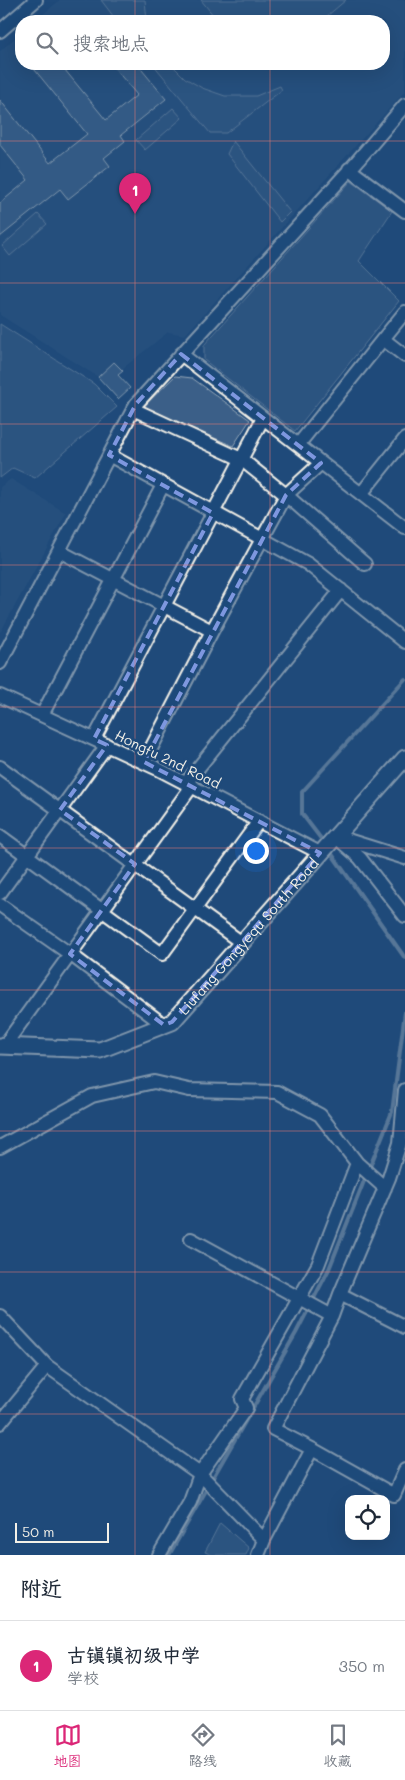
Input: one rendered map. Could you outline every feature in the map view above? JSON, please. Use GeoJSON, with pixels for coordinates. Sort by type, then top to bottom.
{"type":"FeatureCollection","features":[{"type":"Feature","properties":{"kind":"main road","name":"Liufang Gongyequ South Road"},"geometry":{"type":"LineString","coordinates":[[2,1046],[100,1050],[172,1022],[405,758]]}},
{"type":"Feature","properties":{"kind":"street"},"geometry":{"type":"LineString","coordinates":[[19,15],[36,0]]}},
{"type":"Feature","properties":{"kind":"street"},"geometry":{"type":"LineString","coordinates":[[0,31],[15,18]]}},
{"type":"Feature","properties":{"kind":"street"},"geometry":{"type":"LineString","coordinates":[[0,663],[136,404],[405,105]]}},
{"type":"Feature","properties":{"kind":"street"},"geometry":{"type":"LineString","coordinates":[[349,169],[405,211]]}},
{"type":"Feature","properties":{"kind":"street"},"geometry":{"type":"LineString","coordinates":[[298,445],[405,312]]}},
{"type":"Feature","properties":{"kind":"street"},"geometry":{"type":"LineString","coordinates":[[383,339],[405,356]]}},
{"type":"Feature","properties":{"kind":"street"},"geometry":{"type":"LineString","coordinates":[[181,354],[405,528]]}},
{"type":"Feature","properties":{"kind":"street"},"geometry":{"type":"LineString","coordinates":[[133,409],[241,459],[286,495],[365,564]]}},
{"type":"Feature","properties":{"kind":"street"},"geometry":{"type":"LineString","coordinates":[[94,739],[263,418]]}},
{"type":"Feature","properties":{"kind":"street"},"geometry":{"type":"LineString","coordinates":[[361,494],[405,439]]}},
{"type":"Feature","properties":{"kind":"street"},"geometry":{"type":"LineString","coordinates":[[109,455],[308,564],[405,642]]}},
{"type":"Feature","properties":{"kind":"street"},"geometry":{"type":"LineString","coordinates":[[144,762],[286,495],[321,463]]}},
{"type":"Feature","properties":{"kind":"street"},"geometry":{"type":"LineString","coordinates":[[42,715],[163,485]]}},
{"type":"Feature","properties":{"kind":"street"},"geometry":{"type":"LineString","coordinates":[[59,551],[212,631]]}},
{"type":"Feature","properties":{"kind":"street"},"geometry":{"type":"LineString","coordinates":[[2,1046],[135,864],[189,785],[341,590]]}},
{"type":"Feature","properties":{"kind":"street","name":"Hongfu 2nd Road"},"geometry":{"type":"LineString","coordinates":[[0,696],[144,762],[259,822],[328,846],[405,858]]}},
{"type":"Feature","properties":{"kind":"street"},"geometry":{"type":"LineString","coordinates":[[0,893],[107,745]]}},
{"type":"Feature","properties":{"kind":"street"},"geometry":{"type":"LineString","coordinates":[[0,767],[242,943]]}},
{"type":"Feature","properties":{"kind":"street"},"geometry":{"type":"LineString","coordinates":[[0,836],[162,954],[259,822]]}},
{"type":"Feature","properties":{"kind":"street"},"geometry":{"type":"LineString","coordinates":[[328,846],[360,858],[405,916]]}},
{"type":"Feature","properties":{"kind":"street"},"geometry":{"type":"LineString","coordinates":[[0,905],[70,954],[164,1025]]}},
{"type":"Feature","properties":{"kind":"street"},"geometry":{"type":"LineString","coordinates":[[0,1146],[92,1096],[154,1082],[190,1090],[278,1092],[320,1115],[357,1164],[385,1188]]}},
{"type":"Feature","properties":{"kind":"street"},"geometry":{"type":"LineString","coordinates":[[405,1090],[400,1143],[385,1188],[332,1316],[273,1428],[394,1496],[405,1470]]}},
{"type":"Feature","properties":{"kind":"street"},"geometry":{"type":"LineString","coordinates":[[159,1555],[190,1502],[200,1474],[246,1408],[242,1399],[318,1265],[357,1164]]}},
{"type":"Feature","properties":{"kind":"street"},"geometry":{"type":"LineString","coordinates":[[191,1239],[332,1316]]}},
{"type":"Feature","properties":{"kind":"street"},"geometry":{"type":"LineString","coordinates":[[340,1294],[405,1327]]}},
{"type":"Feature","properties":{"kind":"street"},"geometry":{"type":"LineString","coordinates":[[0,1316],[47,1366],[200,1474],[264,1540]]}},
{"type":"Feature","properties":{"kind":"street"},"geometry":{"type":"LineString","coordinates":[[0,1423],[47,1366]]}},
{"type":"Feature","properties":{"kind":"street"},"geometry":{"type":"LineString","coordinates":[[258,1555],[312,1449]]}},
{"type":"Feature","properties":{"kind":"highlighted area"},"geometry":{"type":"Polygon","coordinates":[[[181,354],[321,463],[286,495],[144,762],[320,853],[172,1022],[164,1025],[70,954],[135,864],[60,810],[107,745],[94,739],[213,513],[109,455],[136,404],[181,354]]]}},
{"type":"Feature","properties":{"kind":"shaded area"},"geometry":{"type":"Polygon","coordinates":[[[60,0],[405,0],[405,91],[185,335],[168,332],[106,382],[0,315],[0,51],[15,38],[15,70],[390,70],[390,15],[42,15],[60,0]]]}},
{"type":"Feature","properties":{"kind":"shaded area"},"geometry":{"type":"Polygon","coordinates":[[[101,0],[145,0],[146,15],[112,15],[101,0]]]}},
{"type":"Feature","properties":{"kind":"shaded area"},"geometry":{"type":"Polygon","coordinates":[[[201,0],[346,0],[328,15],[213,15],[201,0]]]}},
{"type":"Feature","properties":{"kind":"shaded area"},"geometry":{"type":"Polygon","coordinates":[[[158,70],[177,70],[185,78],[202,88],[225,96],[256,96],[280,86],[282,90],[226,133],[210,133],[158,70]]]}},
{"type":"Feature","properties":{"kind":"shaded area"},"geometry":{"type":"Polygon","coordinates":[[[173,108],[182,118],[145,150],[136,140],[173,108]]]}},
{"type":"Feature","properties":{"kind":"shaded area"},"geometry":{"type":"Polygon","coordinates":[[[233,141],[290,212],[280,222],[227,154],[233,141]]]}},
{"type":"Feature","properties":{"kind":"shaded area"},"geometry":{"type":"Polygon","coordinates":[[[351,181],[392,211],[359,261],[399,301],[295,431],[204,360],[204,345],[351,181]]]}},
{"type":"Feature","properties":{"kind":"shaded area"},"geometry":{"type":"Polygon","coordinates":[[[38,214],[47,224],[10,256],[2,246],[38,214]]]}},
{"type":"Feature","properties":{"kind":"shaded area"},"geometry":{"type":"Polygon","coordinates":[[[0,324],[94,384],[117,407],[35,478],[13,468],[0,478],[0,324]]]}},
{"type":"Feature","properties":{"kind":"shaded area"},"geometry":{"type":"Polygon","coordinates":[[[175,376],[192,378],[250,420],[233,446],[143,407],[175,376]]]}},
{"type":"Feature","properties":{"kind":"shaded area"},"geometry":{"type":"Polygon","coordinates":[[[11,479],[66,513],[0,633],[0,487],[11,479]]]}},
{"type":"Feature","properties":{"kind":"shaded area"},"geometry":{"type":"Polygon","coordinates":[[[220,1523],[249,1548],[246,1555],[212,1555],[205,1552],[220,1523]]]}},
{"type":"Feature","properties":{"kind":"building"},"geometry":{"type":"Polygon","coordinates":[[[35,70],[65,70],[106,120],[137,95],[116,70],[142,70],[166,99],[121,135],[125,141],[104,158],[110,166],[68,199],[60,189],[0,237],[0,203],[28,180],[0,145],[0,100],[50,163],[87,134],[35,70]]]}},
{"type":"Feature","properties":{"kind":"building"},"geometry":{"type":"Polygon","coordinates":[[[114,362],[123,371],[118,375],[130,388],[118,399],[98,377],[114,362]]]}},
{"type":"Feature","properties":{"kind":"waterway"},"geometry":{"type":"LineString","coordinates":[[325,844],[302,814],[302,792],[405,679]]}},
{"type":"Feature","properties":{"kind":"waterway"},"geometry":{"type":"LineString","coordinates":[[329,850],[405,958]]}},
{"type":"Feature","properties":{"kind":"waterway"},"geometry":{"type":"LineString","coordinates":[[369,1169],[392,1112],[405,1012]]}},
{"type":"Feature","properties":{"kind":"waterway"},"geometry":{"type":"LineString","coordinates":[[211,1481],[296,1333],[329,1269],[366,1176]]}},
{"type":"Feature","properties":{"kind":"waterway"},"geometry":{"type":"LineString","coordinates":[[169,1555],[208,1487]]}},
{"type":"Feature","properties":{"kind":"place","name":"古镇镇初级中学"},"geometry":{"type":"Point","coordinates":[135,214]}}]}
